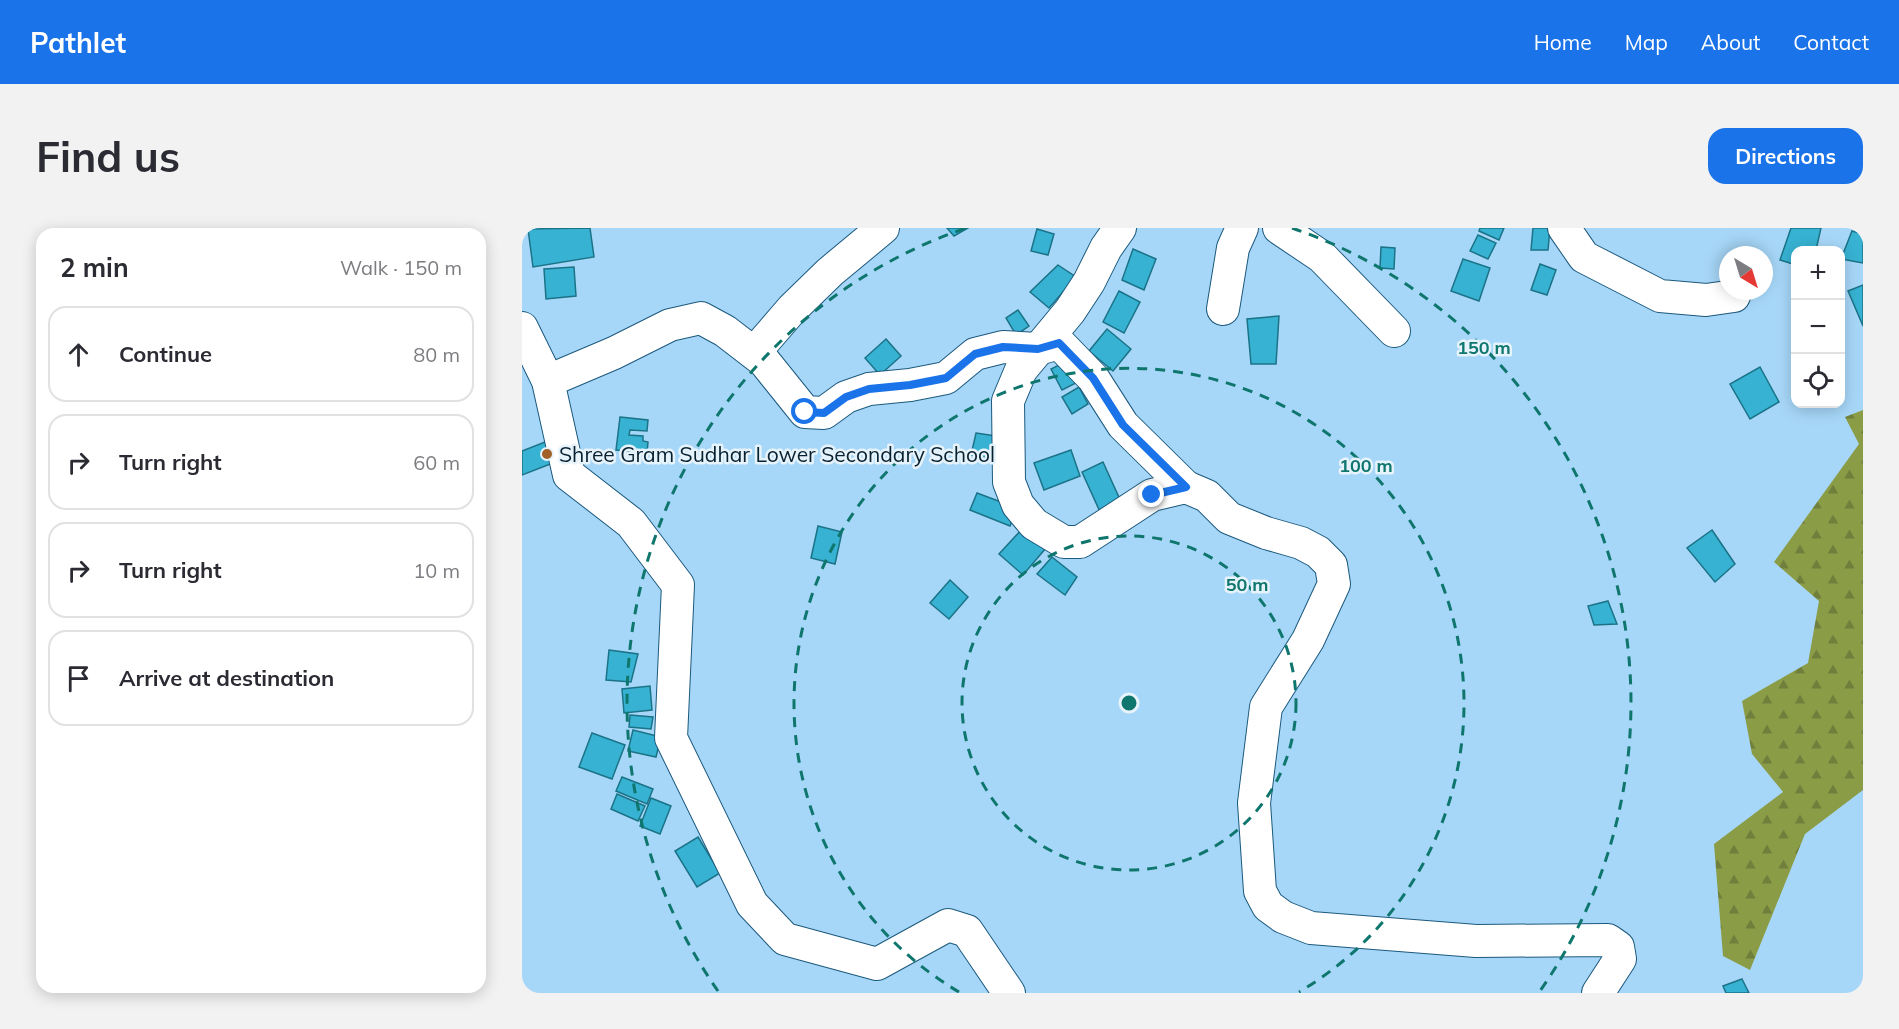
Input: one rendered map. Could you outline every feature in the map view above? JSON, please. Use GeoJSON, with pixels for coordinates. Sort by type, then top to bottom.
{"type":"FeatureCollection","features":[{"type":"Feature","properties":{"kind":"street"},"geometry":{"type":"LineString","coordinates":[[754,353],[792,309],[830,272],[883,228]]}},
{"type":"Feature","properties":{"kind":"street"},"geometry":{"type":"LineString","coordinates":[[1120,228],[1070,311],[1021,370],[1008,401],[1009,482],[1018,505],[1034,524],[1064,542],[1080,542],[1152,495],[1186,487]]}},
{"type":"Feature","properties":{"kind":"street"},"geometry":{"type":"LineString","coordinates":[[1223,309],[1233,248],[1242,228]]}},
{"type":"Feature","properties":{"kind":"street"},"geometry":{"type":"LineString","coordinates":[[1279,228],[1323,257],[1394,331]]}},
{"type":"Feature","properties":{"kind":"street"},"geometry":{"type":"LineString","coordinates":[[1564,228],[1584,257],[1660,296],[1706,300],[1719,298]]}},
{"type":"Feature","properties":{"kind":"street"},"geometry":{"type":"LineString","coordinates":[[548,381],[614,353],[670,325],[701,318],[725,332],[764,361],[805,412],[824,413],[846,397],[869,389],[910,385],[946,378],[975,354],[1003,347],[1038,349],[1059,343],[1093,378],[1123,425],[1186,487],[1207,496],[1229,518],[1266,533],[1301,543],[1318,552],[1332,565],[1334,584],[1308,640],[1266,707],[1254,803],[1260,891],[1268,906],[1283,917],[1311,928],[1476,941],[1608,940],[1618,947],[1620,959],[1598,993]]}},
{"type":"Feature","properties":{"kind":"street"},"geometry":{"type":"LineString","coordinates":[[522,328],[548,381],[569,475],[631,523],[678,585],[671,738],[752,904],[785,939],[877,964],[948,925],[967,931],[1009,993]]}},
{"type":"Feature","properties":{"kind":"green space"},"geometry":{"type":"Polygon","coordinates":[[[1863,410],[1863,790],[1805,834],[1750,970],[1723,956],[1714,844],[1783,792],[1752,754],[1742,701],[1808,663],[1819,601],[1774,562],[1859,444],[1845,417],[1863,410]]]}},
{"type":"Feature","properties":{"kind":"building"},"geometry":{"type":"Polygon","coordinates":[[[590,228],[594,257],[533,267],[528,229],[590,228]]]}},
{"type":"Feature","properties":{"kind":"building"},"geometry":{"type":"Polygon","coordinates":[[[947,228],[968,228],[954,236],[947,228]]]}},
{"type":"Feature","properties":{"kind":"building"},"geometry":{"type":"Polygon","coordinates":[[[1480,228],[1504,228],[1499,240],[1479,231],[1480,228]]]}},
{"type":"Feature","properties":{"kind":"building"},"geometry":{"type":"Polygon","coordinates":[[[1533,228],[1550,228],[1548,250],[1531,250],[1533,228]]]}},
{"type":"Feature","properties":{"kind":"building"},"geometry":{"type":"Polygon","coordinates":[[[1791,228],[1821,228],[1817,246],[1791,246],[1791,263],[1780,260],[1791,228]]]}},
{"type":"Feature","properties":{"kind":"building"},"geometry":{"type":"Polygon","coordinates":[[[1037,229],[1054,234],[1048,255],[1031,251],[1037,229]]]}},
{"type":"Feature","properties":{"kind":"building"},"geometry":{"type":"Polygon","coordinates":[[[1852,231],[1863,234],[1863,263],[1845,260],[1845,249],[1852,231]]]}},
{"type":"Feature","properties":{"kind":"building"},"geometry":{"type":"Polygon","coordinates":[[[1478,235],[1496,243],[1488,259],[1470,251],[1478,235]]]}},
{"type":"Feature","properties":{"kind":"building"},"geometry":{"type":"Polygon","coordinates":[[[1381,247],[1395,248],[1394,269],[1380,268],[1381,247]]]}},
{"type":"Feature","properties":{"kind":"building"},"geometry":{"type":"Polygon","coordinates":[[[1133,249],[1156,259],[1144,290],[1122,280],[1133,249]]]}},
{"type":"Feature","properties":{"kind":"building"},"geometry":{"type":"Polygon","coordinates":[[[1463,259],[1490,268],[1479,301],[1451,291],[1463,259]]]}},
{"type":"Feature","properties":{"kind":"building"},"geometry":{"type":"Polygon","coordinates":[[[1540,264],[1556,270],[1547,295],[1531,290],[1540,264]]]}},
{"type":"Feature","properties":{"kind":"building"},"geometry":{"type":"Polygon","coordinates":[[[1058,265],[1076,277],[1049,308],[1030,292],[1058,265]]]}},
{"type":"Feature","properties":{"kind":"building"},"geometry":{"type":"Polygon","coordinates":[[[574,267],[576,296],[546,299],[544,269],[574,267]]]}},
{"type":"Feature","properties":{"kind":"building"},"geometry":{"type":"Polygon","coordinates":[[[1863,285],[1863,326],[1848,291],[1863,285]]]}},
{"type":"Feature","properties":{"kind":"building"},"geometry":{"type":"Polygon","coordinates":[[[1119,291],[1140,302],[1124,333],[1103,322],[1119,291]]]}},
{"type":"Feature","properties":{"kind":"building"},"geometry":{"type":"Polygon","coordinates":[[[1018,310],[1029,326],[1016,335],[1006,318],[1018,310]]]}},
{"type":"Feature","properties":{"kind":"building"},"geometry":{"type":"Polygon","coordinates":[[[1279,316],[1276,364],[1251,364],[1247,319],[1279,316]]]}},
{"type":"Feature","properties":{"kind":"building"},"geometry":{"type":"Polygon","coordinates":[[[1107,329],[1131,349],[1113,371],[1089,351],[1107,329]]]}},
{"type":"Feature","properties":{"kind":"building"},"geometry":{"type":"Polygon","coordinates":[[[886,339],[901,356],[880,375],[865,358],[886,339]]]}},
{"type":"Feature","properties":{"kind":"building"},"geometry":{"type":"Polygon","coordinates":[[[1065,362],[1076,383],[1062,390],[1051,369],[1065,362]]]}},
{"type":"Feature","properties":{"kind":"building"},"geometry":{"type":"Polygon","coordinates":[[[1760,367],[1779,402],[1750,419],[1730,384],[1760,367]]]}},
{"type":"Feature","properties":{"kind":"building"},"geometry":{"type":"Polygon","coordinates":[[[1079,387],[1088,404],[1072,414],[1062,397],[1079,387]]]}},
{"type":"Feature","properties":{"kind":"building"},"geometry":{"type":"Polygon","coordinates":[[[620,417],[648,420],[647,431],[630,430],[629,435],[643,436],[643,441],[648,442],[647,453],[616,450],[620,417]]]}},
{"type":"Feature","properties":{"kind":"building"},"geometry":{"type":"Polygon","coordinates":[[[976,433],[1002,437],[1002,459],[971,455],[976,433]]]}},
{"type":"Feature","properties":{"kind":"building"},"geometry":{"type":"Polygon","coordinates":[[[550,440],[558,461],[522,475],[522,451],[550,440]]]}},
{"type":"Feature","properties":{"kind":"building"},"geometry":{"type":"Polygon","coordinates":[[[1071,450],[1080,476],[1044,490],[1034,463],[1071,450]]]}},
{"type":"Feature","properties":{"kind":"building"},"geometry":{"type":"Polygon","coordinates":[[[1103,462],[1122,504],[1101,514],[1082,472],[1103,462]]]}},
{"type":"Feature","properties":{"kind":"building"},"geometry":{"type":"Polygon","coordinates":[[[977,493],[1017,508],[1010,526],[970,510],[977,493]]]}},
{"type":"Feature","properties":{"kind":"building"},"geometry":{"type":"Polygon","coordinates":[[[818,526],[842,532],[835,564],[811,558],[818,526]]]}},
{"type":"Feature","properties":{"kind":"building"},"geometry":{"type":"Polygon","coordinates":[[[1023,528],[1046,548],[1023,575],[999,554],[1023,528]]]}},
{"type":"Feature","properties":{"kind":"building"},"geometry":{"type":"Polygon","coordinates":[[[1712,530],[1735,564],[1715,582],[1687,548],[1712,530]]]}},
{"type":"Feature","properties":{"kind":"building"},"geometry":{"type":"Polygon","coordinates":[[[1052,557],[1077,577],[1065,595],[1037,574],[1052,557]]]}},
{"type":"Feature","properties":{"kind":"building"},"geometry":{"type":"Polygon","coordinates":[[[950,580],[968,597],[949,619],[930,603],[950,580]]]}},
{"type":"Feature","properties":{"kind":"building"},"geometry":{"type":"Polygon","coordinates":[[[1608,601],[1617,624],[1594,625],[1588,606],[1608,601]]]}},
{"type":"Feature","properties":{"kind":"building"},"geometry":{"type":"Polygon","coordinates":[[[609,650],[638,654],[631,682],[606,680],[609,650]]]}},
{"type":"Feature","properties":{"kind":"building"},"geometry":{"type":"Polygon","coordinates":[[[650,686],[652,710],[624,713],[622,689],[650,686]]]}},
{"type":"Feature","properties":{"kind":"building"},"geometry":{"type":"Polygon","coordinates":[[[630,715],[653,717],[651,729],[629,727],[630,715]]]}},
{"type":"Feature","properties":{"kind":"building"},"geometry":{"type":"Polygon","coordinates":[[[633,730],[661,737],[656,757],[628,751],[633,730]]]}},
{"type":"Feature","properties":{"kind":"building"},"geometry":{"type":"Polygon","coordinates":[[[592,733],[625,745],[612,779],[579,767],[592,733]]]}},
{"type":"Feature","properties":{"kind":"building"},"geometry":{"type":"Polygon","coordinates":[[[622,777],[653,789],[647,804],[616,791],[622,777]]]}},
{"type":"Feature","properties":{"kind":"building"},"geometry":{"type":"Polygon","coordinates":[[[617,794],[645,806],[638,821],[611,809],[617,794]]]}},
{"type":"Feature","properties":{"kind":"building"},"geometry":{"type":"Polygon","coordinates":[[[651,798],[671,806],[660,834],[640,826],[651,798]]]}},
{"type":"Feature","properties":{"kind":"building"},"geometry":{"type":"Polygon","coordinates":[[[698,837],[720,873],[697,887],[675,851],[698,837]]]}},
{"type":"Feature","properties":{"kind":"building"},"geometry":{"type":"Polygon","coordinates":[[[1742,979],[1749,993],[1726,993],[1723,986],[1742,979]]]}},
{"type":"Feature","properties":{"kind":"place","name":"Shree Gram Sudhar Lower Secondary School"},"geometry":{"type":"Point","coordinates":[547,454]}},
{"type":"Feature","properties":{"kind":"route"},"geometry":{"type":"LineString","coordinates":[[805,412],[824,413],[846,397],[869,389],[910,385],[946,378],[975,354],[1003,347],[1038,349],[1059,343],[1093,378],[1123,425],[1186,487],[1152,495]]}}]}
